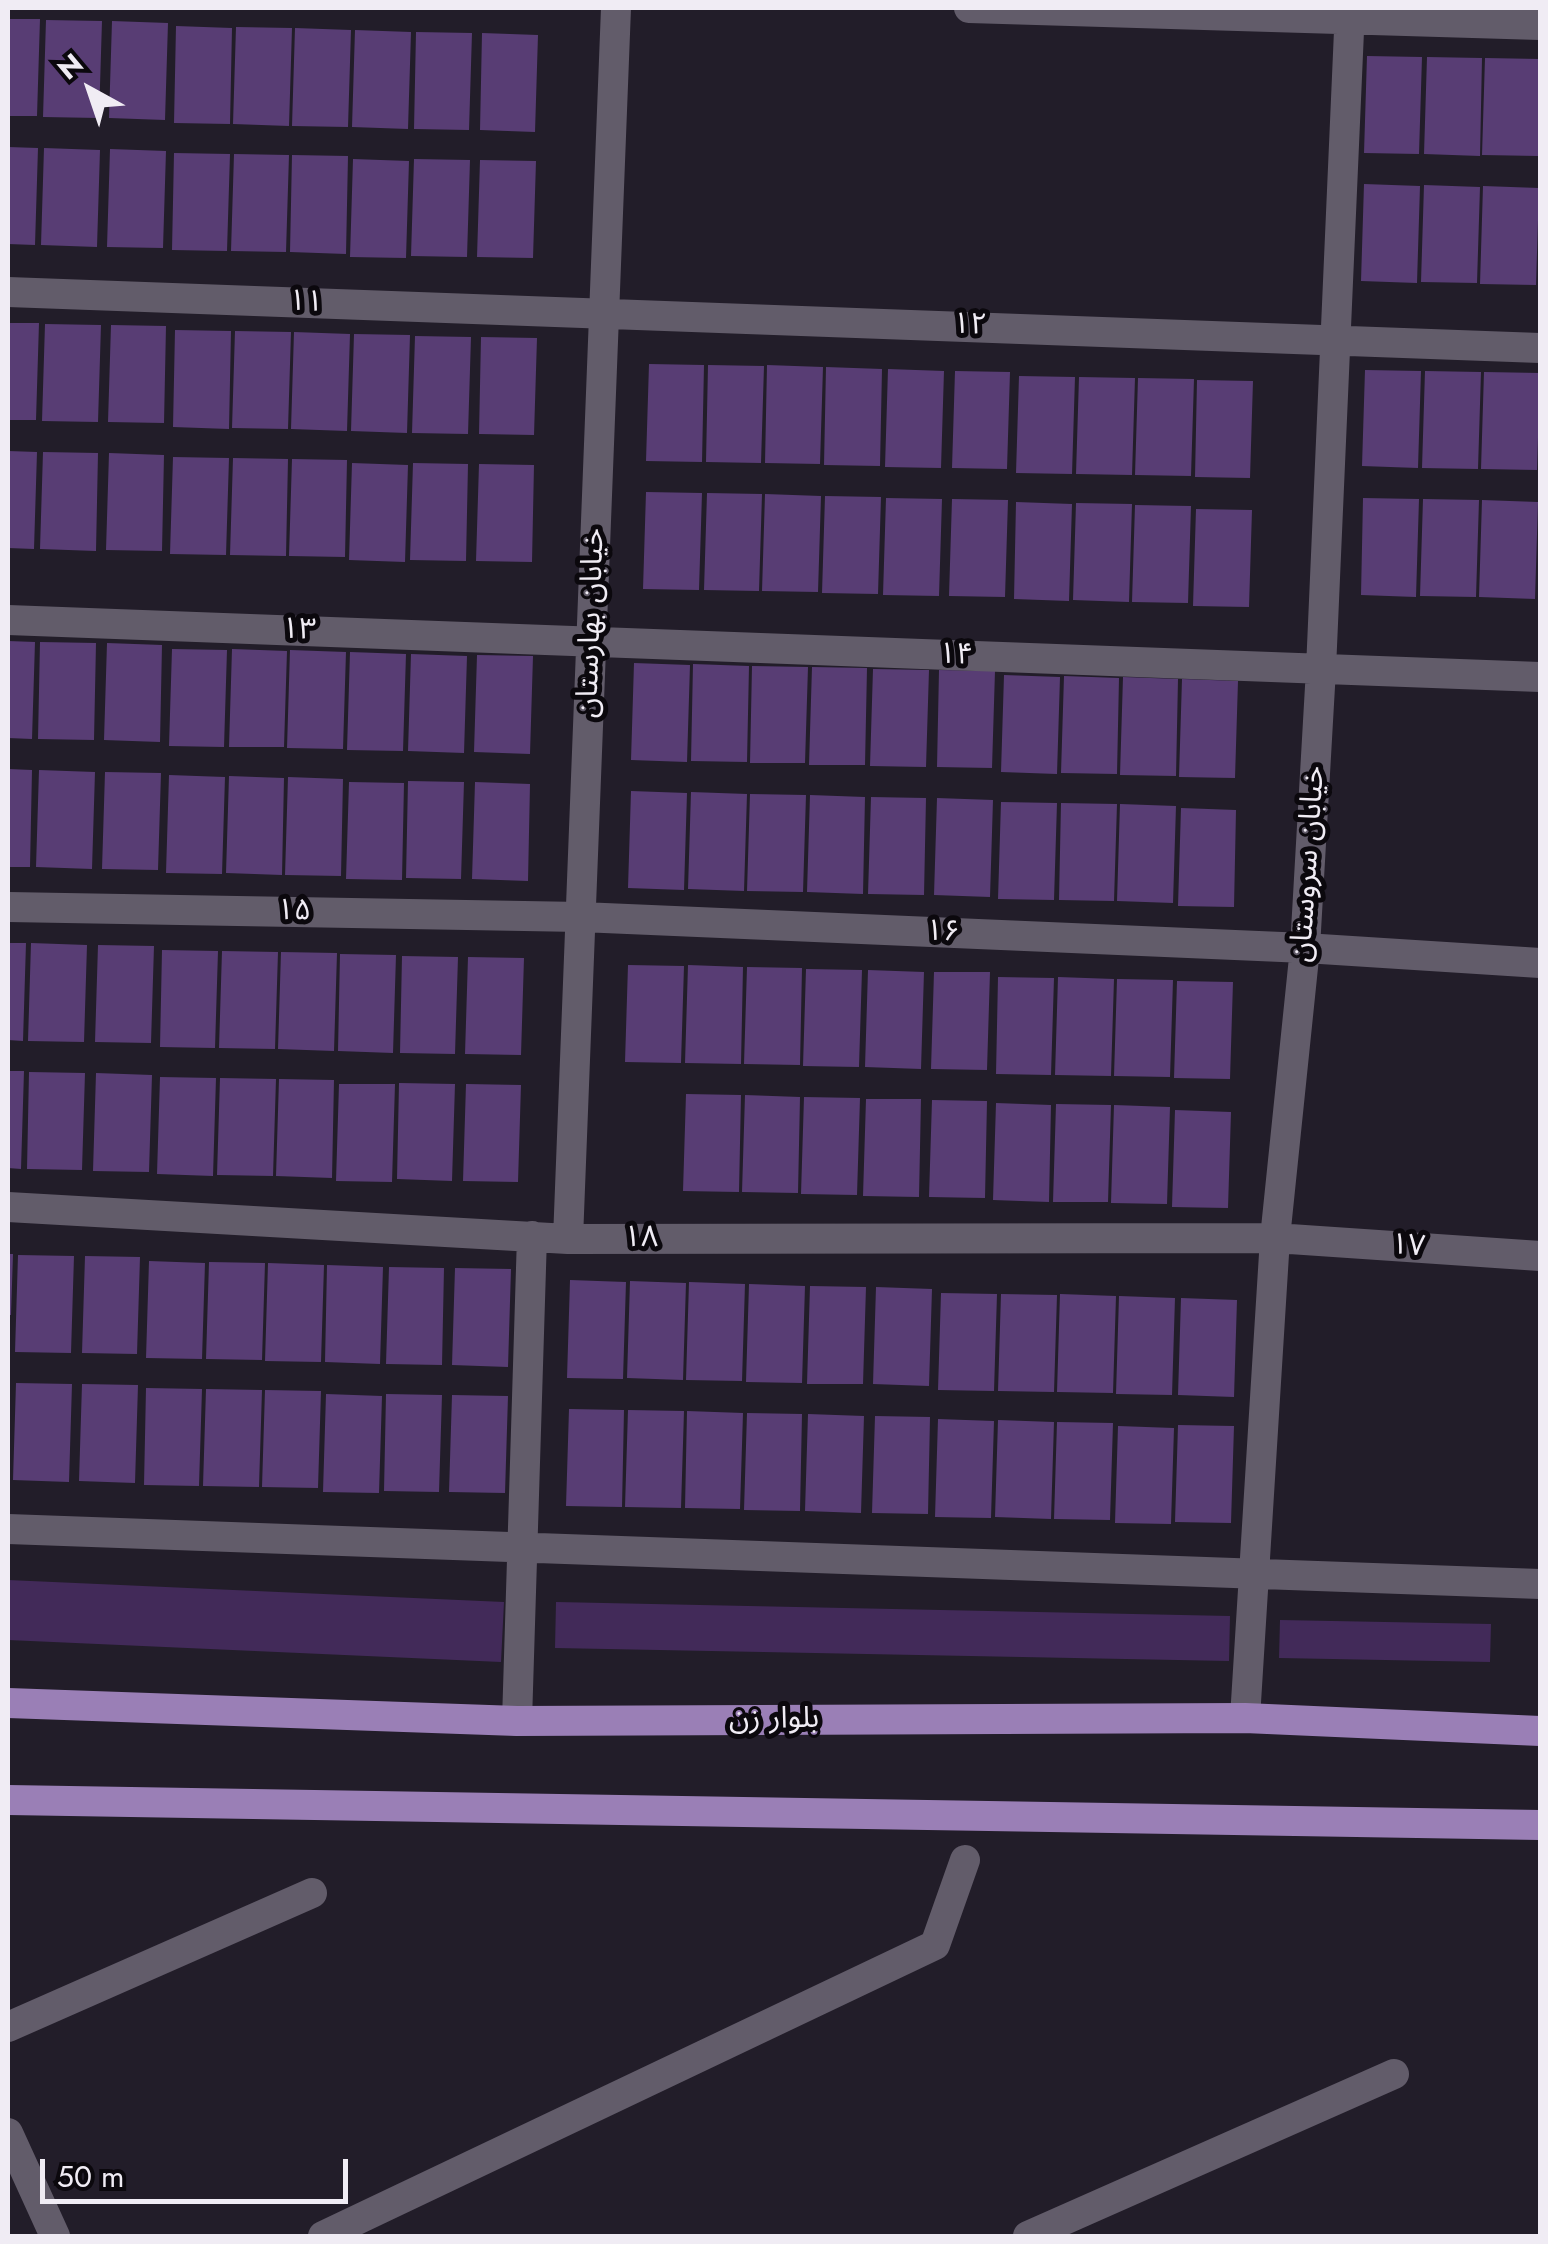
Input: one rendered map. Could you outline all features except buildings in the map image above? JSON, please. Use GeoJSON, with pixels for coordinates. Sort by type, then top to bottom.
{"type":"FeatureCollection","features":[{"type":"Feature","properties":{"kind":"main road","name":"بلوار زن"},"geometry":{"type":"LineString","coordinates":[[8,1703],[516,1722],[1245,1718],[1540,1731]]}},
{"type":"Feature","properties":{"kind":"main road"},"geometry":{"type":"LineString","coordinates":[[8,1800],[1540,1825]]}},
{"type":"Feature","properties":{"kind":"street","name":"خیابان بهارستان"},"geometry":{"type":"LineString","coordinates":[[568,1238],[616,8]]}},
{"type":"Feature","properties":{"kind":"street"},"geometry":{"type":"LineString","coordinates":[[969,8],[1350,14],[1540,25]]}},
{"type":"Feature","properties":{"kind":"street","name":"خیابان سروستان"},"geometry":{"type":"LineString","coordinates":[[1245,1718],[1275,1238],[1305,948],[1350,14]]}},
{"type":"Feature","properties":{"kind":"street","name":"۱۱"},"geometry":{"type":"LineString","coordinates":[[8,292],[604,314]]}},
{"type":"Feature","properties":{"kind":"street","name":"۱۲"},"geometry":{"type":"LineString","coordinates":[[604,314],[1540,348]]}},
{"type":"Feature","properties":{"kind":"street","name":"۱۳"},"geometry":{"type":"LineString","coordinates":[[8,620],[591,642]]}},
{"type":"Feature","properties":{"kind":"street","name":"۱۴"},"geometry":{"type":"LineString","coordinates":[[591,642],[1321,670]]}},
{"type":"Feature","properties":{"kind":"street"},"geometry":{"type":"LineString","coordinates":[[1321,670],[1540,677]]}},
{"type":"Feature","properties":{"kind":"street","name":"۱۵"},"geometry":{"type":"LineString","coordinates":[[8,906],[580,917]]}},
{"type":"Feature","properties":{"kind":"street","name":"۱۶"},"geometry":{"type":"LineString","coordinates":[[580,917],[1305,948]]}},
{"type":"Feature","properties":{"kind":"street"},"geometry":{"type":"LineString","coordinates":[[1305,948],[1540,963]]}},
{"type":"Feature","properties":{"kind":"street","name":"۱۸"},"geometry":{"type":"LineString","coordinates":[[8,1206],[568,1238],[1275,1238]]}},
{"type":"Feature","properties":{"kind":"street"},"geometry":{"type":"LineString","coordinates":[[516,1722],[532,1236]]}},
{"type":"Feature","properties":{"kind":"street","name":"۱۷"},"geometry":{"type":"LineString","coordinates":[[1275,1238],[1540,1256]]}},
{"type":"Feature","properties":{"kind":"street"},"geometry":{"type":"LineString","coordinates":[[8,1529],[1540,1584]]}},
{"type":"Feature","properties":{"kind":"street"},"geometry":{"type":"LineString","coordinates":[[323,2236],[935,1945],[964,1860]]}},
{"type":"Feature","properties":{"kind":"street"},"geometry":{"type":"LineString","coordinates":[[8,2026],[312,1893]]}},
{"type":"Feature","properties":{"kind":"street"},"geometry":{"type":"LineString","coordinates":[[1028,2236],[1394,2074]]}},
{"type":"Feature","properties":{"kind":"street"},"geometry":{"type":"LineString","coordinates":[[8,2134],[55,2236]]}},
{"type":"Feature","properties":{"kind":"shaded area"},"geometry":{"type":"Polygon","coordinates":[[[8,1580],[504,1602],[501,1662],[8,1640],[8,1580]]]}},
{"type":"Feature","properties":{"kind":"shaded area"},"geometry":{"type":"Polygon","coordinates":[[[556,1602],[1230,1616],[1229,1661],[555,1648],[556,1602]]]}},
{"type":"Feature","properties":{"kind":"shaded area"},"geometry":{"type":"Polygon","coordinates":[[[1280,1620],[1491,1624],[1490,1662],[1279,1658],[1280,1620]]]}}]}
